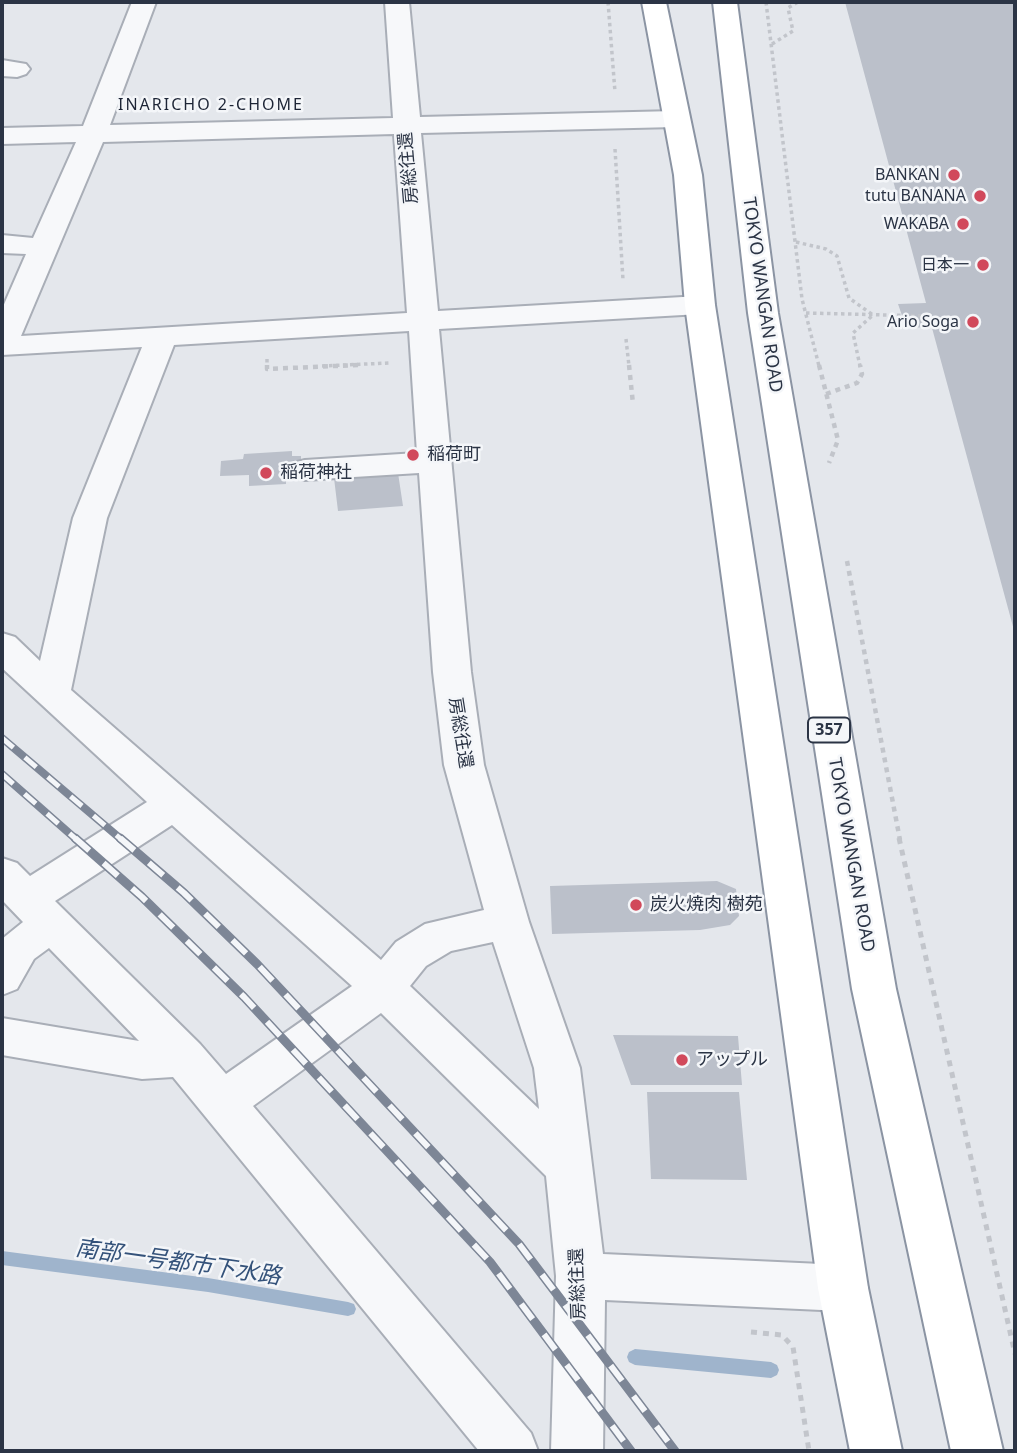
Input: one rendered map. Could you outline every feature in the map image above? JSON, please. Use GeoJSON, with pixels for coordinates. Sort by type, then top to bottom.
{"type":"FeatureCollection","features":[{"type":"Feature","properties":{"kind":"highway"},"geometry":{"type":"LineString","coordinates":[[654,2],[688,175],[700,305],[843,1288],[876,1451]]}},
{"type":"Feature","properties":{"kind":"highway","name":"TOKYO WANGAN ROAD"},"geometry":{"type":"LineString","coordinates":[[725,2],[763,313],[801,563],[848,839],[888,1053],[978,1451]]}},
{"type":"Feature","properties":{"kind":"street"},"geometry":{"type":"LineString","coordinates":[[144,2],[93,134],[2,344],[700,305]]}},
{"type":"Feature","properties":{"kind":"street","name":"房総往還"},"geometry":{"type":"LineString","coordinates":[[397,2],[452,672],[464,765],[508,922],[557,1068],[581,1276],[577,1451]]}},
{"type":"Feature","properties":{"kind":"street"},"geometry":{"type":"LineString","coordinates":[[2,136],[676,119]]}},
{"type":"Feature","properties":{"kind":"street"},"geometry":{"type":"LineString","coordinates":[[2,244],[44,247]]}},
{"type":"Feature","properties":{"kind":"street"},"geometry":{"type":"LineString","coordinates":[[51,694],[90,518],[162,336]]}},
{"type":"Feature","properties":{"kind":"street"},"geometry":{"type":"LineString","coordinates":[[305,470],[433,462]]}},
{"type":"Feature","properties":{"kind":"street"},"geometry":{"type":"LineString","coordinates":[[2,646],[51,694],[383,988],[567,1166]]}},
{"type":"Feature","properties":{"kind":"street"},"geometry":{"type":"LineString","coordinates":[[2,977],[19,947],[26,899],[175,803]]}},
{"type":"Feature","properties":{"kind":"street"},"geometry":{"type":"LineString","coordinates":[[26,899],[184,1057],[512,1451]]}},
{"type":"Feature","properties":{"kind":"street"},"geometry":{"type":"LineString","coordinates":[[222,1102],[383,988],[411,954],[440,936],[508,922]]}},
{"type":"Feature","properties":{"kind":"street"},"geometry":{"type":"LineString","coordinates":[[2,1037],[142,1060],[184,1057]]}},
{"type":"Feature","properties":{"kind":"street"},"geometry":{"type":"LineString","coordinates":[[581,1276],[843,1288]]}},
{"type":"Feature","properties":{"kind":"path"},"geometry":{"type":"LineString","coordinates":[[608,2],[616,103]]}},
{"type":"Feature","properties":{"kind":"path"},"geometry":{"type":"LineString","coordinates":[[766,2],[806,313],[838,440],[828,460],[831,474]]}},
{"type":"Feature","properties":{"kind":"path"},"geometry":{"type":"LineString","coordinates":[[772,44],[793,31],[788,8],[798,2]]}},
{"type":"Feature","properties":{"kind":"path"},"geometry":{"type":"LineString","coordinates":[[615,148],[623,284]]}},
{"type":"Feature","properties":{"kind":"path"},"geometry":{"type":"LineString","coordinates":[[796,242],[826,249],[837,256],[849,298],[873,315]]}},
{"type":"Feature","properties":{"kind":"path"},"geometry":{"type":"LineString","coordinates":[[806,313],[929,316]]}},
{"type":"Feature","properties":{"kind":"path"},"geometry":{"type":"LineString","coordinates":[[826,394],[857,383],[862,374],[853,333],[873,315]]}},
{"type":"Feature","properties":{"kind":"path"},"geometry":{"type":"LineString","coordinates":[[625,327],[633,404]]}},
{"type":"Feature","properties":{"kind":"path"},"geometry":{"type":"LineString","coordinates":[[267,369],[426,361]]}},
{"type":"Feature","properties":{"kind":"path"},"geometry":{"type":"LineString","coordinates":[[846,556],[897,828],[1015,1354]]}},
{"type":"Feature","properties":{"kind":"path"},"geometry":{"type":"LineString","coordinates":[[740,1331],[782,1335],[793,1347],[809,1451]]}},
{"type":"Feature","properties":{"kind":"building","name":"Ario Soga"},"geometry":{"type":"Polygon","coordinates":[[[845,2],[1015,2],[1015,634],[932,328],[906,327],[898,304],[926,303],[845,2]]]}},
{"type":"Feature","properties":{"kind":"building"},"geometry":{"type":"Polygon","coordinates":[[[292,451],[292,456],[301,456],[301,479],[286,479],[286,484],[249,486],[249,475],[220,476],[221,461],[243,459],[244,454],[292,451]]]}},
{"type":"Feature","properties":{"kind":"building"},"geometry":{"type":"Polygon","coordinates":[[[398,473],[403,506],[338,511],[334,478],[398,473]]]}},
{"type":"Feature","properties":{"kind":"building"},"geometry":{"type":"Polygon","coordinates":[[[717,881],[736,889],[739,916],[730,925],[700,930],[552,934],[550,886],[717,881]]]}},
{"type":"Feature","properties":{"kind":"building"},"geometry":{"type":"Polygon","coordinates":[[[613,1035],[738,1036],[742,1085],[631,1085],[613,1035]]]}},
{"type":"Feature","properties":{"kind":"building"},"geometry":{"type":"Polygon","coordinates":[[[647,1092],[739,1092],[747,1180],[651,1179],[647,1092]]]}},
{"type":"Feature","properties":{"kind":"waterway","name":"南部一号都市下水路"},"geometry":{"type":"LineString","coordinates":[[2,1258],[208,1285],[348,1309]]}},
{"type":"Feature","properties":{"kind":"waterway"},"geometry":{"type":"LineString","coordinates":[[635,1357],[771,1370]]}},
{"type":"Feature","properties":{"kind":"railway"},"geometry":{"type":"LineString","coordinates":[[2,738],[122,840]]}},
{"type":"Feature","properties":{"kind":"railway"},"geometry":{"type":"LineString","coordinates":[[2,774],[77,840]]}},
{"type":"Feature","properties":{"kind":"railway"},"geometry":{"type":"LineString","coordinates":[[75,838],[142,897],[244,997],[490,1262],[631,1451]]}},
{"type":"Feature","properties":{"kind":"railway"},"geometry":{"type":"LineString","coordinates":[[120,838],[184,893],[257,964],[519,1244],[675,1451]]}},
{"type":"Feature","properties":{"kind":"place","name":"BANKAN"},"geometry":{"type":"Point","coordinates":[954,175]}},
{"type":"Feature","properties":{"kind":"place","name":"tutu BANANA"},"geometry":{"type":"Point","coordinates":[980,196]}},
{"type":"Feature","properties":{"kind":"place","name":"WAKABA"},"geometry":{"type":"Point","coordinates":[963,224]}},
{"type":"Feature","properties":{"kind":"place","name":"日本一"},"geometry":{"type":"Point","coordinates":[983,265]}},
{"type":"Feature","properties":{"kind":"place","name":"Ario Soga"},"geometry":{"type":"Point","coordinates":[973,322]}},
{"type":"Feature","properties":{"kind":"place","name":"稲荷町"},"geometry":{"type":"Point","coordinates":[413,455]}},
{"type":"Feature","properties":{"kind":"place","name":"稲荷神社"},"geometry":{"type":"Point","coordinates":[266,473]}},
{"type":"Feature","properties":{"kind":"place","name":"炭火焼肉 樹苑"},"geometry":{"type":"Point","coordinates":[636,905]}},
{"type":"Feature","properties":{"kind":"place","name":"アップル"},"geometry":{"type":"Point","coordinates":[682,1060]}},
{"type":"Feature","properties":{"kind":"district","name":"INARICHO 2-CHOME"},"geometry":{"type":"Point","coordinates":[211,105]}}]}
